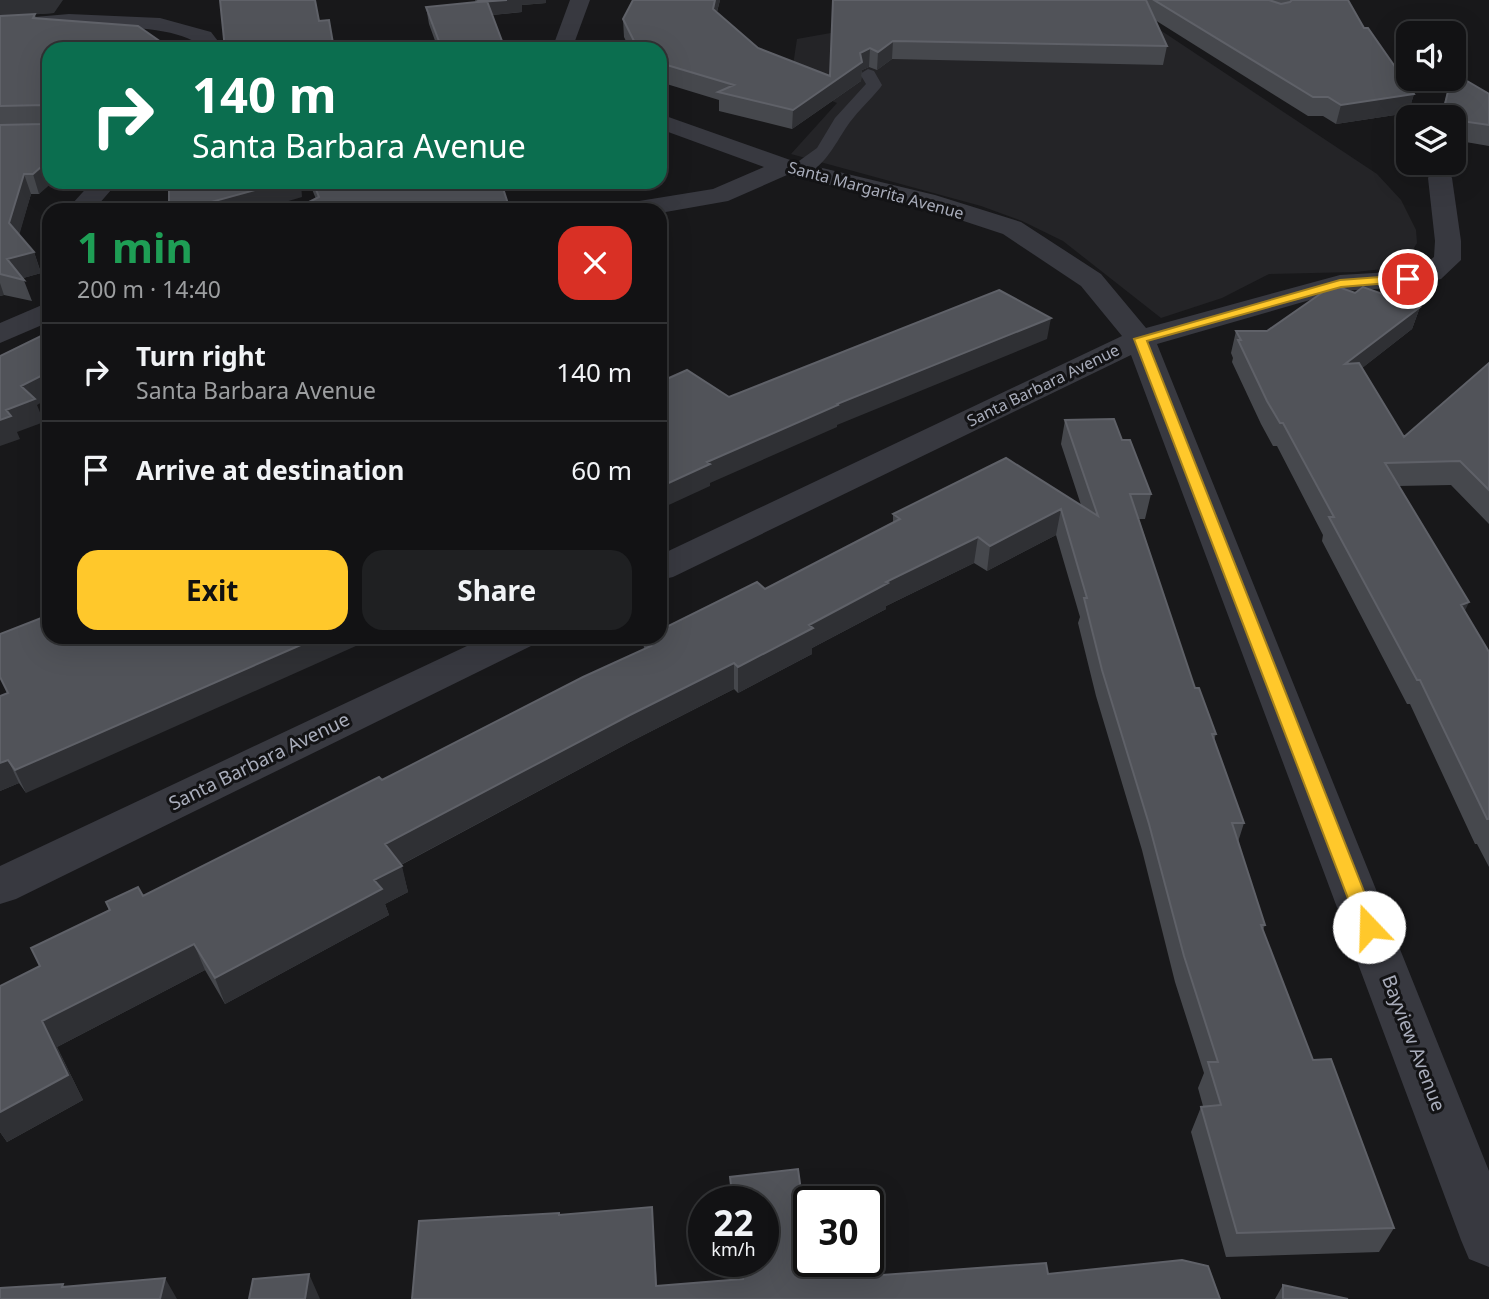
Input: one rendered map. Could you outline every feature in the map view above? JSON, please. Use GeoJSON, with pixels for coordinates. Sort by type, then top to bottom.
{"type":"FeatureCollection","features":[{"type":"Feature","properties":{"kind":"street"},"geometry":{"type":"LineString","coordinates":[[69,20],[96,0]]}},
{"type":"Feature","properties":{"kind":"street"},"geometry":{"type":"LineString","coordinates":[[565,42],[580,0]]}},
{"type":"Feature","properties":{"kind":"street"},"geometry":{"type":"LineString","coordinates":[[0,26],[69,20],[160,24],[204,36],[209,42]]}},
{"type":"Feature","properties":{"kind":"street","name":"Santa Margarita Avenue"},"geometry":{"type":"LineString","coordinates":[[667,124],[791,169],[926,200],[1012,228],[1091,280],[1140,339]]}},
{"type":"Feature","properties":{"kind":"street"},"geometry":{"type":"LineString","coordinates":[[667,204],[719,195],[791,169]]}},
{"type":"Feature","properties":{"kind":"street","name":"Santa Barbara Avenue"},"geometry":{"type":"LineString","coordinates":[[667,566],[1140,339],[1340,283],[1408,279],[1431,273],[1447,260],[1448,241],[1440,178]]}},
{"type":"Feature","properties":{"kind":"street"},"geometry":{"type":"LineString","coordinates":[[86,203],[99,189]]}},
{"type":"Feature","properties":{"kind":"street"},"geometry":{"type":"LineString","coordinates":[[0,334],[42,314]]}},
{"type":"Feature","properties":{"kind":"street","name":"Bayview Avenue"},"geometry":{"type":"LineString","coordinates":[[1140,339],[1479,1183],[1489,1240]]}},
{"type":"Feature","properties":{"kind":"street","name":"Santa Barbara Avenue"},"geometry":{"type":"LineString","coordinates":[[0,886],[503,644]]}},
{"type":"Feature","properties":{"kind":"lane"},"geometry":{"type":"LineString","coordinates":[[791,169],[824,151],[841,122],[874,85],[868,74]]}},
{"type":"Feature","properties":{"kind":"shaded area"},"geometry":{"type":"Polygon","coordinates":[[[1015,0],[1115,0],[1377,174],[1401,200],[1416,230],[1417,243],[1409,256],[1398,265],[1383,269],[1269,274],[1222,298],[1161,318],[1063,241],[1022,221],[981,206],[791,154],[837,103],[790,85],[797,39],[1015,0]]]}},
{"type":"Feature","properties":{"kind":"building"},"geometry":{"type":"Polygon","coordinates":[[[220,0],[315,0],[319,21],[329,20],[333,42],[224,42],[220,0]]]}},
{"type":"Feature","properties":{"kind":"building"},"geometry":{"type":"Polygon","coordinates":[[[633,0],[715,0],[713,9],[758,48],[830,76],[833,0],[1146,0],[1167,46],[893,41],[878,52],[870,48],[860,53],[862,62],[793,110],[718,92],[734,85],[667,65],[667,42],[634,42],[623,19],[633,0]]]}},
{"type":"Feature","properties":{"kind":"building"},"geometry":{"type":"Polygon","coordinates":[[[1154,0],[1269,0],[1281,4],[1292,0],[1348,0],[1364,28],[1368,28],[1396,68],[1396,91],[1412,91],[1414,94],[1341,105],[1328,97],[1313,97],[1154,0]]]}},
{"type":"Feature","properties":{"kind":"building"},"geometry":{"type":"Polygon","coordinates":[[[487,1],[502,42],[439,42],[426,7],[487,1]]]}},
{"type":"Feature","properties":{"kind":"building"},"geometry":{"type":"Polygon","coordinates":[[[35,14],[33,18],[138,26],[161,42],[42,42],[42,105],[0,106],[0,16],[35,14]]]}},
{"type":"Feature","properties":{"kind":"building"},"geometry":{"type":"Polygon","coordinates":[[[1466,80],[1489,94],[1489,125],[1466,122],[1466,105],[1445,105],[1448,91],[1466,91],[1466,80]]]}},
{"type":"Feature","properties":{"kind":"building"},"geometry":{"type":"Polygon","coordinates":[[[42,124],[42,166],[33,174],[24,174],[9,223],[34,252],[7,259],[24,280],[0,274],[0,125],[42,124]]]}},
{"type":"Feature","properties":{"kind":"building"},"geometry":{"type":"Polygon","coordinates":[[[169,189],[259,189],[208,203],[169,203],[169,189]]]}},
{"type":"Feature","properties":{"kind":"building"},"geometry":{"type":"Polygon","coordinates":[[[316,189],[503,189],[508,203],[307,203],[319,197],[316,189]]]}},
{"type":"Feature","properties":{"kind":"building"},"geometry":{"type":"Polygon","coordinates":[[[1333,285],[1355,293],[1363,287],[1420,307],[1345,364],[1359,363],[1404,437],[1489,363],[1489,490],[1460,461],[1385,463],[1469,602],[1461,605],[1489,652],[1489,819],[1420,680],[1417,680],[1329,517],[1334,517],[1283,423],[1280,423],[1267,401],[1238,340],[1241,340],[1236,331],[1267,331],[1333,285]]]}},
{"type":"Feature","properties":{"kind":"building"},"geometry":{"type":"Polygon","coordinates":[[[999,290],[1051,318],[837,404],[707,462],[710,464],[667,484],[667,379],[687,370],[729,397],[999,290]]]}},
{"type":"Feature","properties":{"kind":"building"},"geometry":{"type":"Polygon","coordinates":[[[42,335],[42,376],[21,386],[35,399],[6,410],[11,416],[0,420],[0,356],[42,335]]]}},
{"type":"Feature","properties":{"kind":"building"},"geometry":{"type":"Polygon","coordinates":[[[1114,419],[1122,440],[1130,440],[1151,494],[1130,494],[1195,688],[1199,688],[1216,734],[1212,734],[1244,823],[1232,823],[1265,925],[1261,925],[1313,1060],[1331,1059],[1394,1228],[1237,1233],[1201,1107],[1221,1105],[1208,1062],[1218,1062],[1184,956],[1149,824],[1102,670],[1084,598],[1087,598],[1061,509],[990,546],[978,537],[886,582],[888,583],[809,625],[813,628],[738,667],[734,663],[630,715],[385,844],[402,866],[374,880],[382,889],[215,978],[194,944],[42,1021],[68,1075],[0,1112],[0,986],[40,966],[31,948],[110,910],[106,902],[138,887],[143,896],[379,777],[382,780],[583,677],[651,646],[649,644],[667,644],[667,627],[757,582],[765,589],[900,519],[893,514],[1006,458],[1098,516],[1065,420],[1114,419]]]}},
{"type":"Feature","properties":{"kind":"building"},"geometry":{"type":"Polygon","coordinates":[[[42,618],[42,644],[303,644],[15,770],[8,760],[0,763],[0,696],[8,693],[0,677],[0,634],[42,618]]]}},
{"type":"Feature","properties":{"kind":"building"},"geometry":{"type":"Polygon","coordinates":[[[798,1169],[800,1186],[793,1186],[793,1277],[884,1277],[884,1275],[1046,1263],[1048,1274],[1182,1260],[1208,1266],[1220,1299],[412,1299],[419,1221],[559,1215],[652,1207],[656,1286],[743,1277],[779,1277],[779,1186],[731,1186],[730,1177],[798,1169]]]}},
{"type":"Feature","properties":{"kind":"building"},"geometry":{"type":"Polygon","coordinates":[[[309,1274],[305,1299],[249,1299],[253,1279],[309,1274]]]}},
{"type":"Feature","properties":{"kind":"building"},"geometry":{"type":"Polygon","coordinates":[[[165,1278],[160,1299],[0,1299],[0,1288],[63,1284],[62,1287],[165,1278]]]}},
{"type":"Feature","properties":{"kind":"building"},"geometry":{"type":"Polygon","coordinates":[[[1283,1285],[1348,1299],[1283,1299],[1283,1285]]]}},
{"type":"Feature","properties":{"kind":"route"},"geometry":{"type":"LineString","coordinates":[[1369,927],[1140,339],[1340,283],[1408,279]]}}]}
